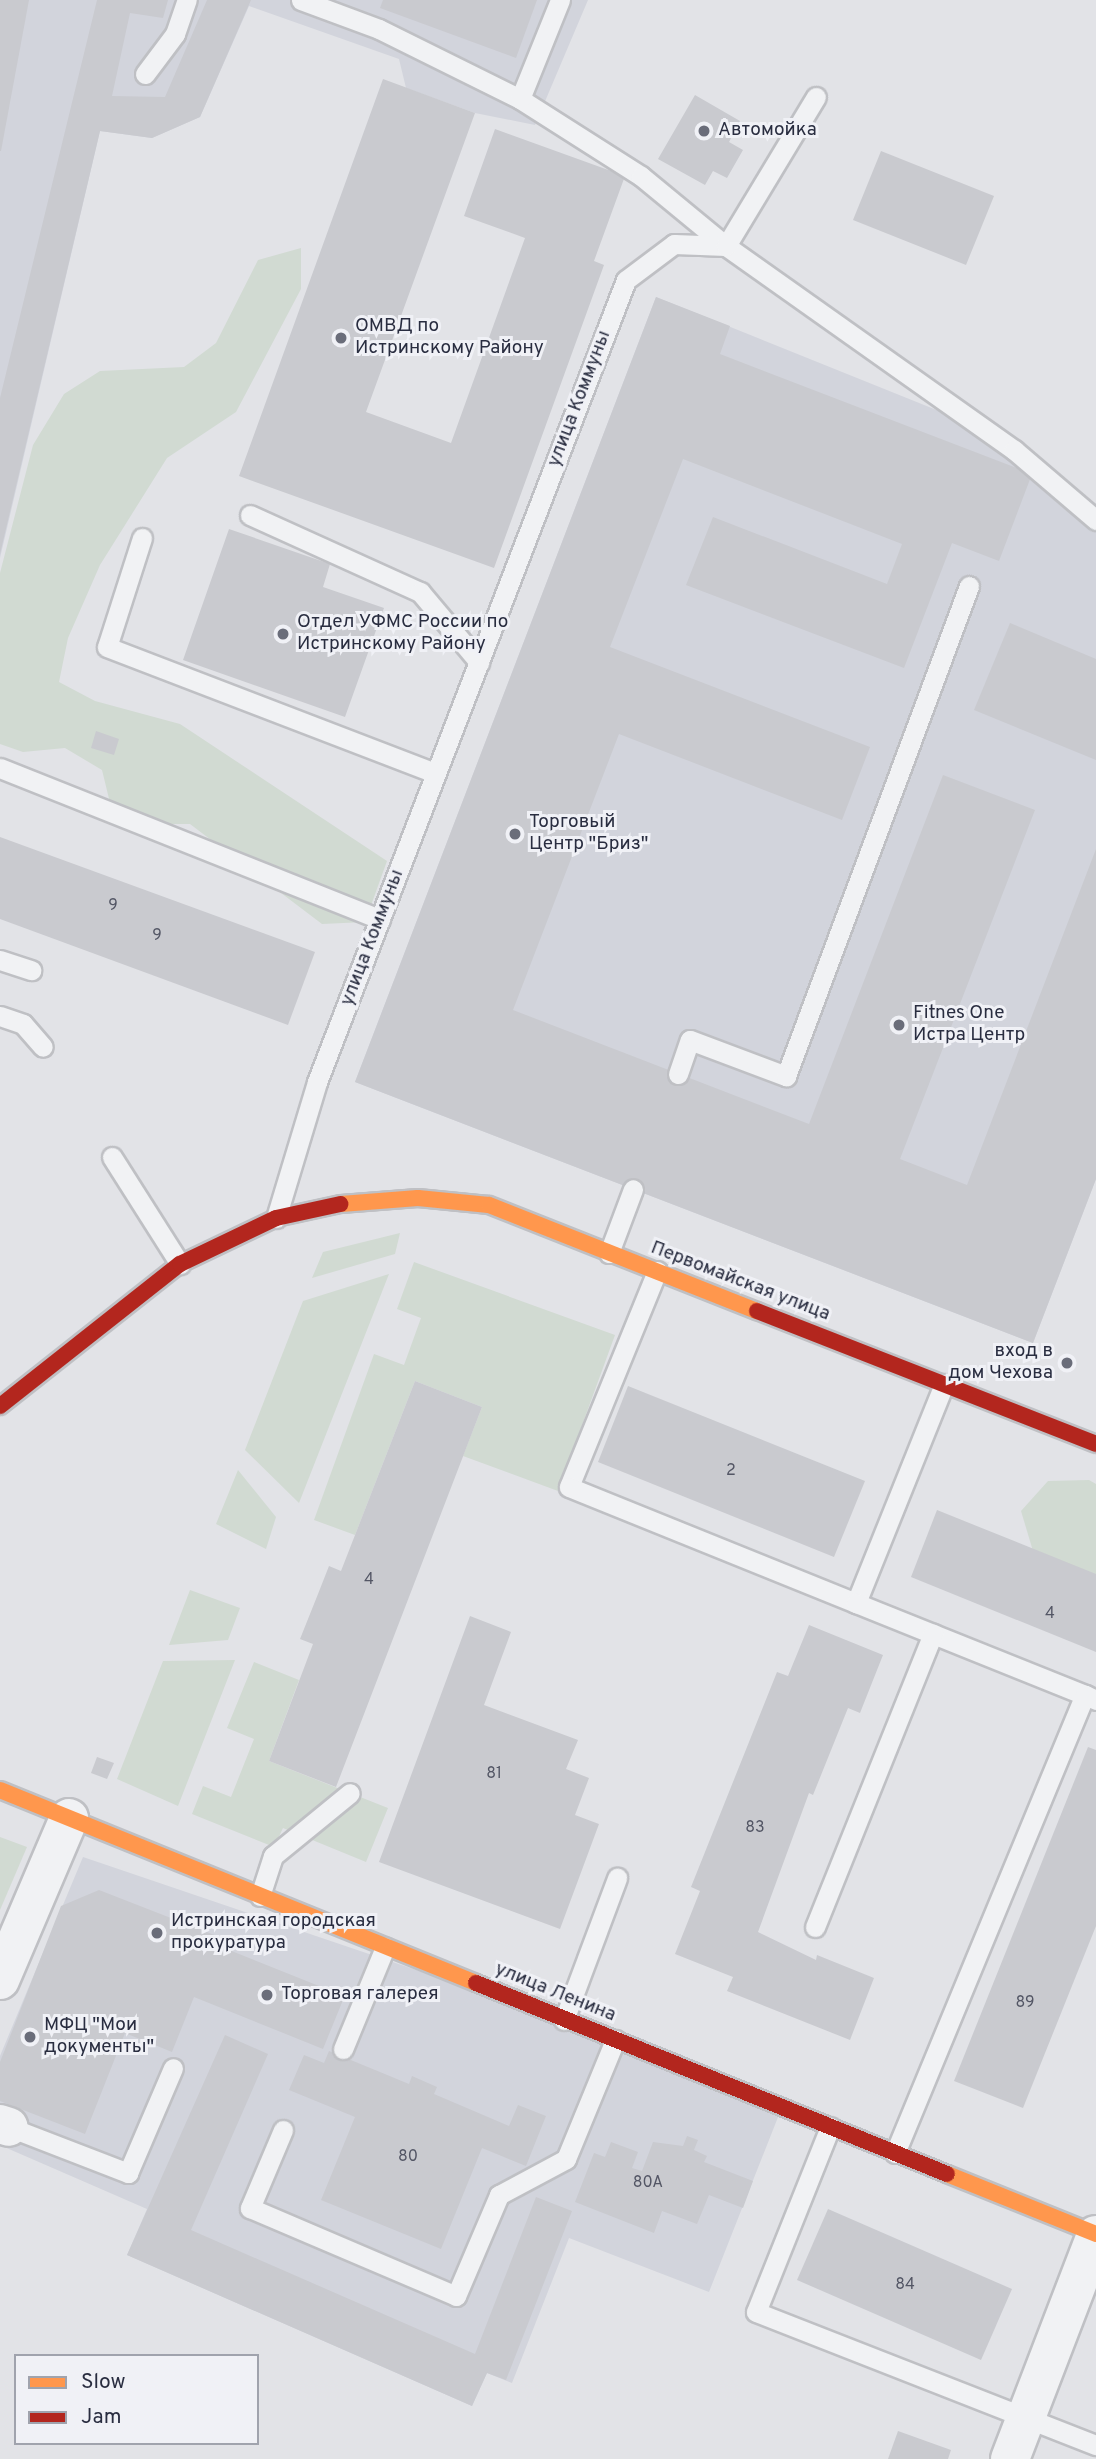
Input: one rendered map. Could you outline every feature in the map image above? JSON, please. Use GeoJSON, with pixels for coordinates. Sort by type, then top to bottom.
{"type":"FeatureCollection","features":[{"type":"Feature","properties":{"kind":"main road","name":"Первомайская улица"},"geometry":{"type":"LineString","coordinates":[[0,1406],[180,1264],[276,1218],[360,1200],[418,1198],[489,1205],[1096,1444]]}},
{"type":"Feature","properties":{"kind":"main road","name":"улица Ленина"},"geometry":{"type":"LineString","coordinates":[[0,1790],[1096,2234]]}},
{"type":"Feature","properties":{"kind":"street"},"geometry":{"type":"LineString","coordinates":[[0,1980],[69,1818]]}},
{"type":"Feature","properties":{"kind":"street"},"geometry":{"type":"LineString","coordinates":[[1010,2459],[1096,2234]]}},
{"type":"Feature","properties":{"kind":"lane"},"geometry":{"type":"LineString","coordinates":[[145,74],[175,34],[187,0]]}},
{"type":"Feature","properties":{"kind":"lane"},"geometry":{"type":"LineString","coordinates":[[301,0],[379,29],[520,99],[641,176],[726,246],[1014,450],[1096,520]]}},
{"type":"Feature","properties":{"kind":"lane"},"geometry":{"type":"LineString","coordinates":[[520,99],[560,0]]}},
{"type":"Feature","properties":{"kind":"lane"},"geometry":{"type":"LineString","coordinates":[[726,246],[816,97]]}},
{"type":"Feature","properties":{"kind":"lane","name":"улица Коммуны"},"geometry":{"type":"LineString","coordinates":[[276,1218],[317,1082],[626,279],[674,244],[726,246]]}},
{"type":"Feature","properties":{"kind":"lane"},"geometry":{"type":"LineString","coordinates":[[250,515],[419,592],[479,662]]}},
{"type":"Feature","properties":{"kind":"lane"},"geometry":{"type":"LineString","coordinates":[[142,538],[107,647],[436,773]]}},
{"type":"Feature","properties":{"kind":"lane"},"geometry":{"type":"LineString","coordinates":[[678,1074],[690,1040],[786,1076],[969,586]]}},
{"type":"Feature","properties":{"kind":"lane"},"geometry":{"type":"LineString","coordinates":[[0,768],[380,919]]}},
{"type":"Feature","properties":{"kind":"lane"},"geometry":{"type":"LineString","coordinates":[[0,960],[32,970]]}},
{"type":"Feature","properties":{"kind":"lane"},"geometry":{"type":"LineString","coordinates":[[0,1016],[23,1024],[43,1047]]}},
{"type":"Feature","properties":{"kind":"lane"},"geometry":{"type":"LineString","coordinates":[[112,1157],[180,1264]]}},
{"type":"Feature","properties":{"kind":"lane"},"geometry":{"type":"LineString","coordinates":[[609,1253],[633,1189]]}},
{"type":"Feature","properties":{"kind":"lane"},"geometry":{"type":"LineString","coordinates":[[657,1271],[569,1487],[1090,1698],[895,2154]]}},
{"type":"Feature","properties":{"kind":"lane"},"geometry":{"type":"LineString","coordinates":[[856,1603],[944,1384]]}},
{"type":"Feature","properties":{"kind":"lane"},"geometry":{"type":"LineString","coordinates":[[815,1927],[933,1634]]}},
{"type":"Feature","properties":{"kind":"lane"},"geometry":{"type":"LineString","coordinates":[[260,1896],[273,1856],[350,1793]]}},
{"type":"Feature","properties":{"kind":"lane"},"geometry":{"type":"LineString","coordinates":[[564,2020],[617,1878]]}},
{"type":"Feature","properties":{"kind":"lane"},"geometry":{"type":"LineString","coordinates":[[343,2049],[385,1947]]}},
{"type":"Feature","properties":{"kind":"lane"},"geometry":{"type":"LineString","coordinates":[[283,2130],[250,2208],[456,2296],[499,2195],[566,2159],[615,2040]]}},
{"type":"Feature","properties":{"kind":"lane"},"geometry":{"type":"LineString","coordinates":[[4,2125],[128,2173],[173,2068]]}},
{"type":"Feature","properties":{"kind":"lane"},"geometry":{"type":"LineString","coordinates":[[830,2127],[756,2312],[1096,2445]]}},
{"type":"Feature","properties":{"kind":"shaded area"},"geometry":{"type":"Polygon","coordinates":[[[0,0],[588,0],[535,125],[475,113],[406,88],[399,59],[249,6],[200,117],[152,138],[100,131],[0,558],[0,0]]]}},
{"type":"Feature","properties":{"kind":"shaded area"},"geometry":{"type":"Polygon","coordinates":[[[301,248],[301,289],[236,412],[167,458],[100,565],[68,638],[59,682],[95,701],[180,724],[387,861],[365,922],[322,924],[190,824],[149,824],[112,811],[102,770],[65,748],[23,752],[0,744],[0,573],[33,445],[64,394],[100,371],[184,367],[216,343],[258,260],[301,248]]]}},
{"type":"Feature","properties":{"kind":"shaded area"},"geometry":{"type":"Polygon","coordinates":[[[656,297],[944,413],[1032,474],[1096,529],[1096,1179],[1033,1343],[355,1082],[656,297]]]}},
{"type":"Feature","properties":{"kind":"shaded area"},"geometry":{"type":"Polygon","coordinates":[[[400,1233],[395,1254],[312,1278],[323,1252],[400,1233]]]}},
{"type":"Feature","properties":{"kind":"shaded area"},"geometry":{"type":"Polygon","coordinates":[[[414,1262],[615,1335],[558,1491],[463,1456],[482,1407],[415,1381],[355,1535],[314,1520],[374,1354],[404,1365],[421,1318],[397,1309],[414,1262]]]}},
{"type":"Feature","properties":{"kind":"shaded area"},"geometry":{"type":"Polygon","coordinates":[[[389,1274],[299,1503],[245,1450],[303,1301],[389,1274]]]}},
{"type":"Feature","properties":{"kind":"shaded area"},"geometry":{"type":"Polygon","coordinates":[[[238,1470],[276,1517],[266,1549],[216,1524],[238,1470]]]}},
{"type":"Feature","properties":{"kind":"shaded area"},"geometry":{"type":"Polygon","coordinates":[[[1089,1480],[1096,1484],[1096,1579],[1033,1551],[1021,1511],[1048,1481],[1089,1480]]]}},
{"type":"Feature","properties":{"kind":"shaded area"},"geometry":{"type":"Polygon","coordinates":[[[190,1590],[240,1608],[228,1640],[169,1645],[190,1590]]]}},
{"type":"Feature","properties":{"kind":"shaded area"},"geometry":{"type":"Polygon","coordinates":[[[235,1660],[178,1806],[117,1779],[163,1661],[235,1660]]]}},
{"type":"Feature","properties":{"kind":"shaded area"},"geometry":{"type":"Polygon","coordinates":[[[254,1662],[299,1680],[269,1761],[388,1808],[366,1862],[283,1828],[274,1847],[192,1814],[203,1786],[231,1797],[254,1739],[227,1728],[254,1662]]]}},
{"type":"Feature","properties":{"kind":"shaded area"},"geometry":{"type":"Polygon","coordinates":[[[0,1837],[27,1847],[0,1910],[0,1837]]]}},
{"type":"Feature","properties":{"kind":"shaded area"},"geometry":{"type":"Polygon","coordinates":[[[83,1857],[564,2020],[782,2107],[709,2292],[569,2238],[512,2383],[487,2373],[472,2406],[127,2255],[147,2209],[2,2146],[0,2141],[0,2056],[83,1857]]]}},
{"type":"Feature","properties":{"kind":"building"},"geometry":{"type":"Polygon","coordinates":[[[0,0],[29,0],[1,151],[0,151],[0,0]]]}},
{"type":"Feature","properties":{"kind":"building"},"geometry":{"type":"Polygon","coordinates":[[[97,0],[168,0],[163,18],[130,13],[112,96],[165,97],[207,0],[251,0],[200,117],[152,138],[100,131],[0,554],[0,398],[97,0]]]}},
{"type":"Feature","properties":{"kind":"building"},"geometry":{"type":"Polygon","coordinates":[[[383,0],[537,0],[516,58],[380,8],[383,0]]]}},
{"type":"Feature","properties":{"kind":"building","name":"ОМВД по Истринскому Району"},"geometry":{"type":"Polygon","coordinates":[[[383,79],[475,113],[366,412],[451,443],[525,238],[464,216],[495,129],[625,176],[594,261],[604,265],[494,568],[239,476],[383,79]]]}},
{"type":"Feature","properties":{"kind":"building","name":"Автомойка"},"geometry":{"type":"Polygon","coordinates":[[[695,95],[740,121],[729,142],[743,150],[727,178],[713,171],[705,185],[658,159],[695,95]]]}},
{"type":"Feature","properties":{"kind":"building"},"geometry":{"type":"Polygon","coordinates":[[[881,151],[994,196],[966,265],[853,220],[881,151]]]}},
{"type":"Feature","properties":{"kind":"building","name":"Торговый Центр \"Бриз\""},"geometry":{"type":"Polygon","coordinates":[[[656,297],[730,326],[720,354],[1032,474],[999,561],[952,543],[904,668],[686,585],[713,517],[887,584],[902,544],[683,459],[610,647],[870,747],[842,820],[619,734],[513,1010],[809,1124],[943,775],[1035,810],[900,1159],[967,1185],[1096,849],[1096,1179],[1033,1343],[355,1082],[656,297]]]}},
{"type":"Feature","properties":{"kind":"building","name":"Отдел УФМС России по Истринскому Району"},"geometry":{"type":"Polygon","coordinates":[[[229,529],[330,564],[323,587],[384,608],[345,717],[183,660],[229,529]]]}},
{"type":"Feature","properties":{"kind":"building"},"geometry":{"type":"Polygon","coordinates":[[[1010,623],[1096,659],[1096,760],[974,710],[1010,623]]]}},
{"type":"Feature","properties":{"kind":"building"},"geometry":{"type":"Polygon","coordinates":[[[96,731],[119,739],[114,755],[91,748],[96,731]]]}},
{"type":"Feature","properties":{"kind":"building"},"geometry":{"type":"Polygon","coordinates":[[[0,837],[315,952],[288,1025],[0,919],[0,837]]]}},
{"type":"Feature","properties":{"kind":"building"},"geometry":{"type":"Polygon","coordinates":[[[415,1381],[482,1407],[336,1787],[269,1761],[313,1644],[300,1639],[329,1566],[341,1571],[415,1381]]]}},
{"type":"Feature","properties":{"kind":"building"},"geometry":{"type":"Polygon","coordinates":[[[628,1386],[865,1481],[834,1557],[598,1462],[628,1386]]]}},
{"type":"Feature","properties":{"kind":"building"},"geometry":{"type":"Polygon","coordinates":[[[937,1510],[1096,1574],[1096,1652],[911,1577],[937,1510]]]}},
{"type":"Feature","properties":{"kind":"building"},"geometry":{"type":"Polygon","coordinates":[[[470,1616],[511,1632],[484,1705],[578,1740],[566,1769],[589,1778],[575,1815],[599,1824],[560,1929],[379,1862],[470,1616]]]}},
{"type":"Feature","properties":{"kind":"building"},"geometry":{"type":"Polygon","coordinates":[[[809,1625],[883,1655],[860,1713],[848,1708],[813,1795],[809,1793],[758,1932],[816,1960],[817,1955],[874,1978],[850,2040],[727,1991],[733,1977],[675,1954],[700,1891],[691,1887],[777,1672],[788,1676],[809,1625]]]}},
{"type":"Feature","properties":{"kind":"building"},"geometry":{"type":"Polygon","coordinates":[[[1088,1747],[1096,1750],[1096,1926],[1023,2108],[954,2081],[1088,1747]]]}},
{"type":"Feature","properties":{"kind":"building"},"geometry":{"type":"Polygon","coordinates":[[[97,1757],[114,1763],[107,1779],[91,1773],[97,1757]]]}},
{"type":"Feature","properties":{"kind":"building"},"geometry":{"type":"Polygon","coordinates":[[[99,1890],[217,1936],[214,1944],[339,1994],[343,2000],[323,2049],[194,1997],[172,2052],[125,2033],[85,2134],[0,2101],[0,2062],[61,1906],[99,1890]]]}},
{"type":"Feature","properties":{"kind":"building"},"geometry":{"type":"Polygon","coordinates":[[[225,2035],[268,2054],[191,2230],[475,2354],[536,2197],[572,2211],[506,2380],[487,2373],[472,2406],[127,2255],[225,2035]]]}},
{"type":"Feature","properties":{"kind":"building"},"geometry":{"type":"Polygon","coordinates":[[[329,2051],[409,2084],[412,2076],[437,2087],[434,2094],[509,2126],[518,2105],[546,2116],[526,2166],[482,2148],[441,2249],[321,2200],[355,2117],[289,2090],[304,2055],[324,2063],[329,2051]]]}},
{"type":"Feature","properties":{"kind":"building"},"geometry":{"type":"Polygon","coordinates":[[[687,2136],[698,2140],[694,2150],[707,2156],[704,2162],[753,2181],[743,2208],[709,2195],[697,2224],[662,2211],[654,2233],[575,2202],[594,2153],[605,2157],[611,2142],[638,2152],[632,2168],[642,2171],[653,2142],[683,2146],[687,2136]]]}},
{"type":"Feature","properties":{"kind":"building"},"geometry":{"type":"Polygon","coordinates":[[[828,2209],[1012,2289],[981,2360],[797,2280],[828,2209]]]}},
{"type":"Feature","properties":{"kind":"building"},"geometry":{"type":"Polygon","coordinates":[[[898,2431],[951,2450],[948,2459],[888,2459],[898,2431]]]}},
{"type":"Feature","properties":{"kind":"traffic: slow"},"geometry":{"type":"LineString","coordinates":[[341,1204],[418,1198],[489,1205],[757,1311]]}},
{"type":"Feature","properties":{"kind":"traffic: slow"},"geometry":{"type":"LineString","coordinates":[[0,1790],[476,1983]]}},
{"type":"Feature","properties":{"kind":"traffic: slow"},"geometry":{"type":"LineString","coordinates":[[947,2174],[1096,2234]]}},
{"type":"Feature","properties":{"kind":"traffic: jam"},"geometry":{"type":"LineString","coordinates":[[0,1406],[180,1264],[276,1218],[341,1204]]}},
{"type":"Feature","properties":{"kind":"traffic: jam"},"geometry":{"type":"LineString","coordinates":[[757,1311],[1096,1444]]}},
{"type":"Feature","properties":{"kind":"traffic: jam"},"geometry":{"type":"LineString","coordinates":[[476,1983],[947,2174]]}},
{"type":"Feature","properties":{"kind":"place","name":"Автомойка"},"geometry":{"type":"Point","coordinates":[704,131]}},
{"type":"Feature","properties":{"kind":"place","name":"ОМВД по Истринскому Району"},"geometry":{"type":"Point","coordinates":[341,338]}},
{"type":"Feature","properties":{"kind":"place","name":"Отдел УФМС России по Истринскому Району"},"geometry":{"type":"Point","coordinates":[283,634]}},
{"type":"Feature","properties":{"kind":"place","name":"Торговый Центр \"Бриз\""},"geometry":{"type":"Point","coordinates":[515,834]}},
{"type":"Feature","properties":{"kind":"place","name":"Fitnes One Истра Центр"},"geometry":{"type":"Point","coordinates":[899,1025]}},
{"type":"Feature","properties":{"kind":"place","name":"вход в дом Чехова"},"geometry":{"type":"Point","coordinates":[1067,1363]}},
{"type":"Feature","properties":{"kind":"place","name":"Истринская городская прокуратура"},"geometry":{"type":"Point","coordinates":[157,1933]}},
{"type":"Feature","properties":{"kind":"place","name":"Торговая галерея"},"geometry":{"type":"Point","coordinates":[267,1995]}},
{"type":"Feature","properties":{"kind":"place","name":"МФЦ \"Мои документы\""},"geometry":{"type":"Point","coordinates":[30,2037]}}]}
